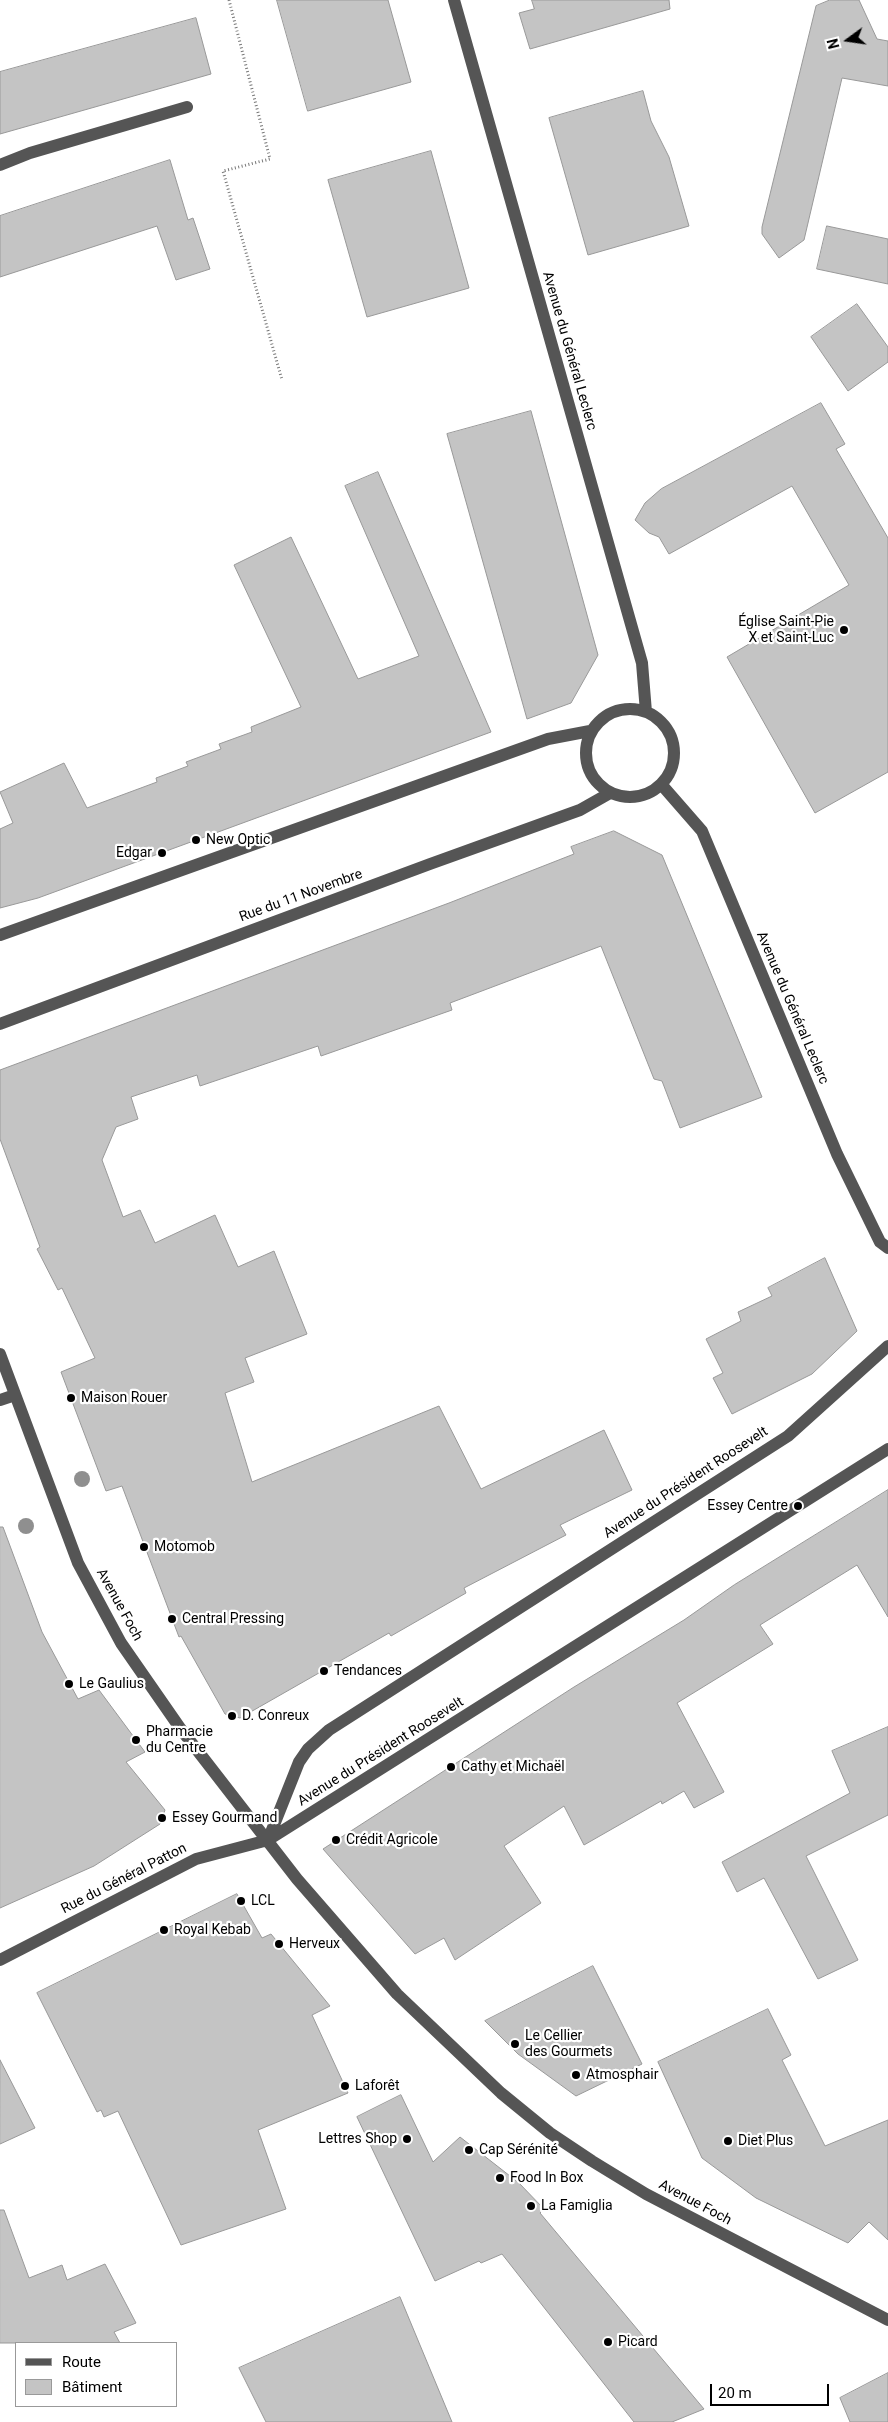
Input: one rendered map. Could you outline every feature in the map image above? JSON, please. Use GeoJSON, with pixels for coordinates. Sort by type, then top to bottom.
{"type":"FeatureCollection","features":[{"type":"Feature","properties":{"kind":"street","name":"Avenue du Général Leclerc"},"geometry":{"type":"LineString","coordinates":[[454,0],[642,663],[646,712]]}},
{"type":"Feature","properties":{"kind":"street"},"geometry":{"type":"LineString","coordinates":[[0,165],[30,153],[187,107]]}},
{"type":"Feature","properties":{"kind":"street"},"geometry":{"type":"LineString","coordinates":[[0,935],[548,739],[590,731],[610,714],[624,709],[646,712],[661,722],[670,734],[674,751],[670,770],[661,784],[645,794],[626,797],[610,792],[594,779],[586,761],[586,744],[590,731]]}},
{"type":"Feature","properties":{"kind":"street","name":"Avenue du Général Leclerc"},"geometry":{"type":"LineString","coordinates":[[661,784],[702,831],[837,1154],[880,1242],[888,1248]]}},
{"type":"Feature","properties":{"kind":"street","name":"Rue du 11 Novembre"},"geometry":{"type":"LineString","coordinates":[[0,1024],[580,810],[610,792]]}},
{"type":"Feature","properties":{"kind":"street","name":"Avenue du Président Roosevelt"},"geometry":{"type":"LineString","coordinates":[[268,1840],[299,1762],[308,1749],[329,1730],[788,1436],[888,1346]]}},
{"type":"Feature","properties":{"kind":"street","name":"Avenue Foch"},"geometry":{"type":"LineString","coordinates":[[0,1354],[78,1563],[121,1643],[180,1728],[314,1900],[397,1994],[501,2093],[550,2133],[646,2194],[888,2320]]}},
{"type":"Feature","properties":{"kind":"street"},"geometry":{"type":"LineString","coordinates":[[0,1400],[14,1394]]}},
{"type":"Feature","properties":{"kind":"street","name":"Avenue du Président Roosevelt"},"geometry":{"type":"LineString","coordinates":[[268,1840],[888,1449]]}},
{"type":"Feature","properties":{"kind":"street","name":"Rue du Général Patton"},"geometry":{"type":"LineString","coordinates":[[0,1960],[196,1859],[268,1840]]}},
{"type":"Feature","properties":{"kind":"path"},"geometry":{"type":"LineString","coordinates":[[229,0],[270,159],[223,171],[282,380]]}},
{"type":"Feature","properties":{"kind":"building"},"geometry":{"type":"Polygon","coordinates":[[[277,0],[388,0],[411,82],[308,111],[277,0]]]}},
{"type":"Feature","properties":{"kind":"building"},"geometry":{"type":"Polygon","coordinates":[[[532,0],[669,0],[670,9],[530,49],[519,13],[534,9],[532,0]]]}},
{"type":"Feature","properties":{"kind":"building"},"geometry":{"type":"Polygon","coordinates":[[[830,0],[859,0],[877,39],[888,41],[888,86],[842,78],[804,240],[779,258],[762,234],[762,227],[816,6],[830,0]]]}},
{"type":"Feature","properties":{"kind":"building"},"geometry":{"type":"Polygon","coordinates":[[[196,18],[211,74],[0,134],[0,72],[196,18]]]}},
{"type":"Feature","properties":{"kind":"building"},"geometry":{"type":"Polygon","coordinates":[[[643,91],[651,121],[669,157],[689,226],[588,255],[549,118],[643,91]]]}},
{"type":"Feature","properties":{"kind":"building"},"geometry":{"type":"Polygon","coordinates":[[[431,151],[469,288],[367,317],[328,180],[431,151]]]}},
{"type":"Feature","properties":{"kind":"building"},"geometry":{"type":"Polygon","coordinates":[[[170,160],[188,220],[193,218],[210,269],[176,280],[157,226],[0,277],[0,216],[170,160]]]}},
{"type":"Feature","properties":{"kind":"building"},"geometry":{"type":"Polygon","coordinates":[[[827,226],[888,239],[888,284],[817,269],[827,226]]]}},
{"type":"Feature","properties":{"kind":"building"},"geometry":{"type":"Polygon","coordinates":[[[857,304],[888,347],[888,362],[848,391],[811,337],[857,304]]]}},
{"type":"Feature","properties":{"kind":"building","name":"Église Saint-Pie X et Saint-Luc"},"geometry":{"type":"Polygon","coordinates":[[[821,403],[845,444],[836,449],[888,538],[888,772],[815,813],[727,657],[849,585],[792,486],[669,554],[659,537],[649,533],[635,520],[645,503],[661,489],[821,403]]]}},
{"type":"Feature","properties":{"kind":"building"},"geometry":{"type":"Polygon","coordinates":[[[531,411],[598,655],[571,703],[527,719],[447,434],[531,411]]]}},
{"type":"Feature","properties":{"kind":"building"},"geometry":{"type":"Polygon","coordinates":[[[378,472],[491,732],[38,898],[0,908],[0,829],[13,823],[0,792],[64,763],[87,808],[157,782],[156,778],[188,766],[186,762],[221,749],[219,744],[252,732],[251,727],[301,707],[234,565],[291,537],[358,679],[419,656],[345,486],[378,472]]]}},
{"type":"Feature","properties":{"kind":"building"},"geometry":{"type":"Polygon","coordinates":[[[614,831],[662,855],[762,1097],[680,1128],[662,1081],[654,1079],[601,946],[450,1003],[452,1010],[321,1056],[318,1046],[200,1086],[197,1075],[131,1097],[138,1119],[116,1127],[102,1160],[123,1217],[140,1210],[155,1243],[215,1215],[238,1267],[274,1251],[307,1334],[245,1358],[254,1382],[225,1393],[252,1482],[439,1406],[481,1489],[604,1430],[632,1490],[560,1525],[566,1535],[464,1588],[466,1593],[391,1636],[389,1633],[240,1718],[225,1714],[181,1636],[179,1637],[122,1486],[106,1491],[61,1372],[95,1358],[62,1288],[58,1290],[37,1249],[40,1247],[0,1139],[0,1070],[449,903],[574,854],[571,847],[614,831]]]}},
{"type":"Feature","properties":{"kind":"building"},"geometry":{"type":"Polygon","coordinates":[[[825,1258],[857,1331],[812,1374],[732,1414],[713,1378],[723,1373],[706,1339],[741,1321],[738,1312],[772,1296],[768,1288],[825,1258]]]}},
{"type":"Feature","properties":{"kind":"building"},"geometry":{"type":"Polygon","coordinates":[[[888,1490],[888,1617],[857,1565],[760,1625],[773,1644],[677,1703],[724,1792],[694,1808],[684,1791],[662,1804],[661,1801],[584,1845],[564,1806],[504,1846],[541,1903],[455,1960],[444,1938],[415,1954],[323,1849],[574,1687],[684,1620],[734,1585],[888,1490]]]}},
{"type":"Feature","properties":{"kind":"building"},"geometry":{"type":"Polygon","coordinates":[[[0,1527],[3,1527],[42,1632],[78,1699],[99,1690],[145,1752],[126,1762],[165,1810],[160,1824],[94,1866],[0,1908],[0,1527]]]}},
{"type":"Feature","properties":{"kind":"building"},"geometry":{"type":"Polygon","coordinates":[[[888,1727],[888,1815],[806,1856],[858,1960],[818,1979],[764,1878],[737,1892],[722,1862],[850,1793],[832,1751],[888,1727]]]}},
{"type":"Feature","properties":{"kind":"building"},"geometry":{"type":"Polygon","coordinates":[[[237,1894],[262,1938],[271,1934],[330,2006],[312,2015],[348,2093],[258,2130],[286,2209],[181,2245],[118,2111],[104,2117],[101,2110],[97,2112],[37,1993],[237,1894]]]}},
{"type":"Feature","properties":{"kind":"building"},"geometry":{"type":"Polygon","coordinates":[[[593,1966],[642,2064],[576,2096],[518,2054],[485,2021],[593,1966]]]}},
{"type":"Feature","properties":{"kind":"building"},"geometry":{"type":"Polygon","coordinates":[[[768,2009],[791,2055],[782,2060],[825,2146],[888,2120],[888,2240],[869,2222],[848,2243],[756,2198],[702,2158],[658,2062],[768,2009]]]}},
{"type":"Feature","properties":{"kind":"building"},"geometry":{"type":"Polygon","coordinates":[[[0,2060],[35,2128],[0,2144],[0,2060]]]}},
{"type":"Feature","properties":{"kind":"building"},"geometry":{"type":"Polygon","coordinates":[[[401,2095],[433,2162],[460,2137],[519,2183],[544,2209],[540,2213],[704,2409],[672,2422],[634,2422],[502,2254],[481,2263],[479,2261],[435,2281],[357,2117],[401,2095]]]}},
{"type":"Feature","properties":{"kind":"building"},"geometry":{"type":"Polygon","coordinates":[[[0,2210],[4,2210],[29,2278],[62,2265],[67,2280],[105,2264],[136,2323],[114,2332],[119,2342],[0,2343],[0,2210]]]}},
{"type":"Feature","properties":{"kind":"building"},"geometry":{"type":"Polygon","coordinates":[[[400,2297],[452,2422],[266,2422],[239,2368],[400,2297]]]}},
{"type":"Feature","properties":{"kind":"building"},"geometry":{"type":"Polygon","coordinates":[[[888,2373],[888,2422],[850,2422],[840,2398],[888,2373]]]}},
{"type":"Feature","properties":{"kind":"place","name":"Église Saint-Pie X et Saint-Luc"},"geometry":{"type":"Point","coordinates":[844,630]}},
{"type":"Feature","properties":{"kind":"place","name":"New Optic"},"geometry":{"type":"Point","coordinates":[196,840]}},
{"type":"Feature","properties":{"kind":"place","name":"Edgar"},"geometry":{"type":"Point","coordinates":[162,853]}},
{"type":"Feature","properties":{"kind":"place","name":"Maison Rouer"},"geometry":{"type":"Point","coordinates":[71,1398]}},
{"type":"Feature","properties":{"kind":"place","name":"Essey Centre"},"geometry":{"type":"Point","coordinates":[798,1506]}},
{"type":"Feature","properties":{"kind":"place","name":"Motomob"},"geometry":{"type":"Point","coordinates":[144,1547]}},
{"type":"Feature","properties":{"kind":"place","name":"Central Pressing"},"geometry":{"type":"Point","coordinates":[172,1619]}},
{"type":"Feature","properties":{"kind":"place","name":"Tendances"},"geometry":{"type":"Point","coordinates":[324,1671]}},
{"type":"Feature","properties":{"kind":"place","name":"Le Gaulius"},"geometry":{"type":"Point","coordinates":[69,1684]}},
{"type":"Feature","properties":{"kind":"place","name":"D. Conreux"},"geometry":{"type":"Point","coordinates":[232,1716]}},
{"type":"Feature","properties":{"kind":"place","name":"Pharmacie du Centre"},"geometry":{"type":"Point","coordinates":[136,1740]}},
{"type":"Feature","properties":{"kind":"place","name":"Cathy et Michaël"},"geometry":{"type":"Point","coordinates":[451,1767]}},
{"type":"Feature","properties":{"kind":"place","name":"Essey Gourmand"},"geometry":{"type":"Point","coordinates":[162,1818]}},
{"type":"Feature","properties":{"kind":"place","name":"Crédit Agricole"},"geometry":{"type":"Point","coordinates":[336,1840]}},
{"type":"Feature","properties":{"kind":"place","name":"LCL"},"geometry":{"type":"Point","coordinates":[241,1901]}},
{"type":"Feature","properties":{"kind":"place","name":"Royal Kebab"},"geometry":{"type":"Point","coordinates":[164,1930]}},
{"type":"Feature","properties":{"kind":"place","name":"Herveux"},"geometry":{"type":"Point","coordinates":[279,1944]}},
{"type":"Feature","properties":{"kind":"place","name":"Le Cellier des Gourmets"},"geometry":{"type":"Point","coordinates":[515,2044]}},
{"type":"Feature","properties":{"kind":"place","name":"Atmosphair"},"geometry":{"type":"Point","coordinates":[576,2075]}},
{"type":"Feature","properties":{"kind":"place","name":"Laforêt"},"geometry":{"type":"Point","coordinates":[345,2086]}},
{"type":"Feature","properties":{"kind":"place","name":"Lettres Shop"},"geometry":{"type":"Point","coordinates":[407,2139]}},
{"type":"Feature","properties":{"kind":"place","name":"Diet Plus"},"geometry":{"type":"Point","coordinates":[728,2141]}},
{"type":"Feature","properties":{"kind":"place","name":"Cap Sérénité"},"geometry":{"type":"Point","coordinates":[469,2150]}},
{"type":"Feature","properties":{"kind":"place","name":"Food In Box"},"geometry":{"type":"Point","coordinates":[500,2178]}},
{"type":"Feature","properties":{"kind":"place","name":"La Famiglia"},"geometry":{"type":"Point","coordinates":[531,2206]}},
{"type":"Feature","properties":{"kind":"place","name":"Picard"},"geometry":{"type":"Point","coordinates":[608,2342]}}]}
